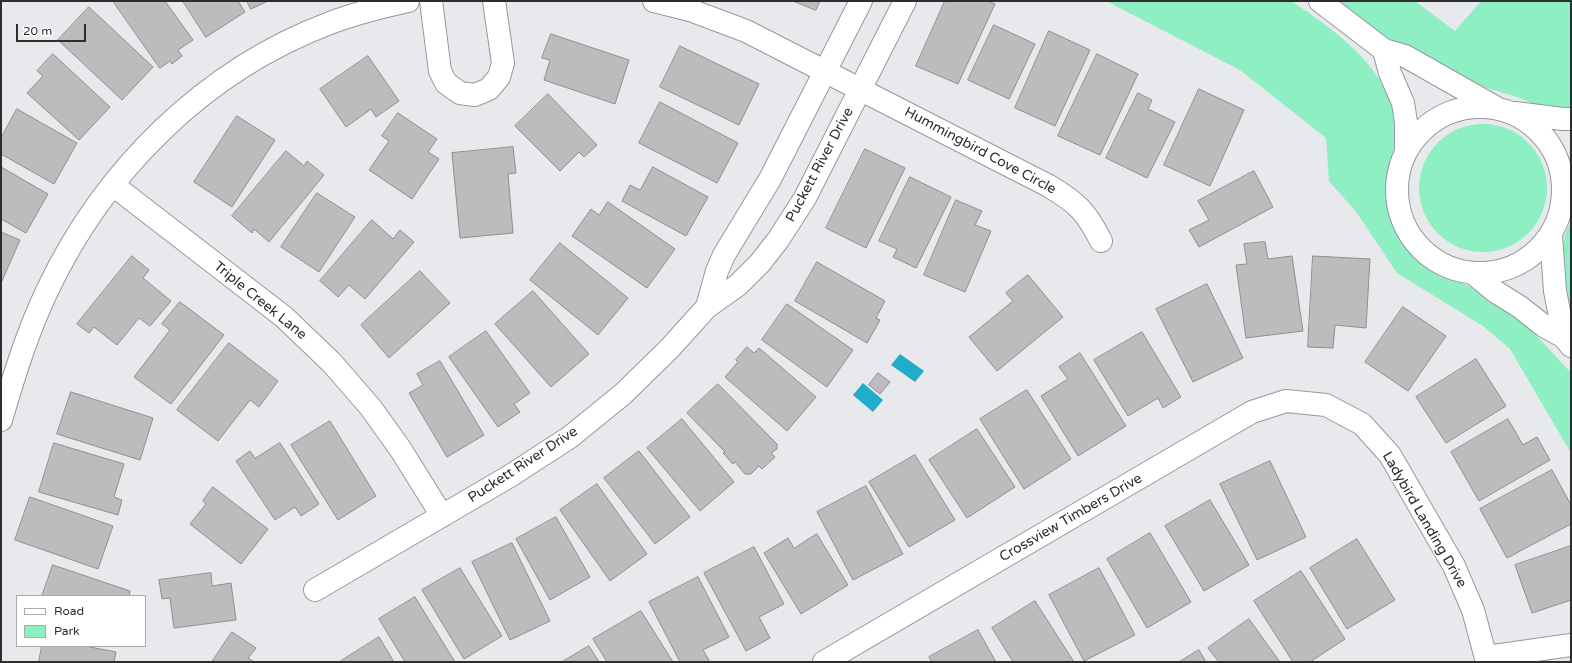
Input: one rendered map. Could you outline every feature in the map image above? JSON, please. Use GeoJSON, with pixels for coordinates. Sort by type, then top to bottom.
{"type":"FeatureCollection","features":[{"type":"Feature","properties":{"kind":"street"},"geometry":{"type":"LineString","coordinates":[[1,420],[20,359],[47,292],[60,265],[78,235],[131,162],[175,117],[235,71],[298,36],[330,22],[369,10],[408,1]]}},
{"type":"Feature","properties":{"kind":"street"},"geometry":{"type":"LineString","coordinates":[[431,1],[440,71],[446,83],[460,93],[475,95],[489,89],[499,77],[503,63],[494,1]]}},
{"type":"Feature","properties":{"kind":"street","name":"Hummingbird Cove Circle"},"geometry":{"type":"LineString","coordinates":[[654,1],[690,10],[746,31],[1066,197],[1080,208],[1090,220],[1101,241]]}},
{"type":"Feature","properties":{"kind":"street","name":"Puckett River Drive"},"geometry":{"type":"LineString","coordinates":[[315,590],[510,476],[570,437],[623,394],[670,348],[707,307],[738,285],[760,263],[778,240],[805,198],[842,80],[861,1]]}},
{"type":"Feature","properties":{"kind":"street","name":"Puckett River Drive"},"geometry":{"type":"LineString","coordinates":[[707,307],[724,255],[770,179],[842,80],[905,1]]}},
{"type":"Feature","properties":{"kind":"street"},"geometry":{"type":"LineString","coordinates":[[1320,1],[1384,50],[1405,56],[1506,111],[1545,136],[1562,170],[1567,202],[1551,235],[1531,257],[1504,271],[1474,274],[1447,267],[1435,260],[1424,252],[1406,230],[1397,204],[1397,176],[1406,150],[1406,122],[1403,103],[1390,73],[1384,50]]}},
{"type":"Feature","properties":{"kind":"street"},"geometry":{"type":"LineString","coordinates":[[1406,150],[1423,129],[1445,114],[1470,107],[1571,119]]}},
{"type":"Feature","properties":{"kind":"street","name":"Triple Creek Lane"},"geometry":{"type":"LineString","coordinates":[[113,185],[284,316],[332,363],[371,408],[402,450],[442,516]]}},
{"type":"Feature","properties":{"kind":"street"},"geometry":{"type":"LineString","coordinates":[[1551,235],[1555,291],[1568,342]]}},
{"type":"Feature","properties":{"kind":"street"},"geometry":{"type":"LineString","coordinates":[[1474,274],[1496,292],[1520,307],[1544,326],[1568,342]]}},
{"type":"Feature","properties":{"kind":"street","name":"Crossview Timbers Drive"},"geometry":{"type":"LineString","coordinates":[[824,662],[1252,412],[1286,401],[1326,406]]}},
{"type":"Feature","properties":{"kind":"street","name":"Ladybird Landing Drive"},"geometry":{"type":"LineString","coordinates":[[1326,406],[1362,424],[1390,455],[1454,566],[1473,610],[1487,660]]}},
{"type":"Feature","properties":{"kind":"street"},"geometry":{"type":"LineString","coordinates":[[1487,660],[1571,645]]}},
{"type":"Feature","properties":{"kind":"green space"},"geometry":{"type":"Polygon","coordinates":[[[1106,1],[1291,1],[1321,21],[1350,45],[1363,58],[1384,87],[1396,116],[1396,132],[1389,172],[1388,192],[1391,212],[1398,232],[1409,249],[1419,259],[1482,293],[1507,309],[1536,335],[1571,373],[1571,453],[1510,349],[1483,326],[1397,273],[1357,213],[1329,181],[1326,138],[1240,70],[1106,1]]]}},
{"type":"Feature","properties":{"kind":"green space"},"geometry":{"type":"Polygon","coordinates":[[[1340,1],[1415,1],[1455,31],[1481,1],[1571,1],[1571,112],[1545,109],[1517,97],[1487,88],[1457,76],[1386,37],[1340,1]]]}},
{"type":"Feature","properties":{"kind":"green space"},"geometry":{"type":"Polygon","coordinates":[[[1489,124],[1502,126],[1519,134],[1529,142],[1537,152],[1545,169],[1547,188],[1545,207],[1537,224],[1529,234],[1519,242],[1502,250],[1477,252],[1464,250],[1447,242],[1437,234],[1429,224],[1421,207],[1419,182],[1421,169],[1429,152],[1437,142],[1447,134],[1464,126],[1489,124]]]}},
{"type":"Feature","properties":{"kind":"green space"},"geometry":{"type":"Polygon","coordinates":[[[1571,222],[1571,320],[1560,256],[1566,232],[1571,222]]]}},
{"type":"Feature","properties":{"kind":"water"},"geometry":{"type":"Polygon","coordinates":[[[900,354],[924,371],[915,382],[891,365],[900,354]]]}},
{"type":"Feature","properties":{"kind":"water"},"geometry":{"type":"Polygon","coordinates":[[[863,383],[883,400],[873,412],[853,395],[863,383]]]}},
{"type":"Feature","properties":{"kind":"building"},"geometry":{"type":"Polygon","coordinates":[[[113,1],[165,1],[193,40],[178,50],[182,56],[172,64],[170,61],[160,68],[113,1]]]}},
{"type":"Feature","properties":{"kind":"building"},"geometry":{"type":"Polygon","coordinates":[[[183,1],[238,1],[245,12],[206,37],[183,1]]]}},
{"type":"Feature","properties":{"kind":"building"},"geometry":{"type":"Polygon","coordinates":[[[247,1],[268,1],[251,9],[247,1]]]}},
{"type":"Feature","properties":{"kind":"building"},"geometry":{"type":"Polygon","coordinates":[[[793,1],[820,1],[816,10],[793,1]]]}},
{"type":"Feature","properties":{"kind":"building"},"geometry":{"type":"Polygon","coordinates":[[[945,1],[988,1],[995,4],[958,84],[916,66],[945,1]]]}},
{"type":"Feature","properties":{"kind":"building"},"geometry":{"type":"Polygon","coordinates":[[[89,7],[153,67],[122,100],[58,40],[89,7]]]}},
{"type":"Feature","properties":{"kind":"building"},"geometry":{"type":"Polygon","coordinates":[[[994,25],[1035,44],[1009,99],[968,80],[994,25]]]}},
{"type":"Feature","properties":{"kind":"building"},"geometry":{"type":"Polygon","coordinates":[[[1049,31],[1090,50],[1055,126],[1015,108],[1049,31]]]}},
{"type":"Feature","properties":{"kind":"building"},"geometry":{"type":"Polygon","coordinates":[[[551,34],[629,60],[615,104],[544,80],[550,60],[542,58],[551,34]]]}},
{"type":"Feature","properties":{"kind":"building"},"geometry":{"type":"Polygon","coordinates":[[[680,46],[759,84],[739,125],[660,87],[680,46]]]}},
{"type":"Feature","properties":{"kind":"building"},"geometry":{"type":"Polygon","coordinates":[[[53,54],[110,107],[79,140],[27,93],[43,76],[37,71],[53,54]]]}},
{"type":"Feature","properties":{"kind":"building"},"geometry":{"type":"Polygon","coordinates":[[[1097,54],[1138,74],[1100,155],[1058,136],[1097,54]]]}},
{"type":"Feature","properties":{"kind":"building"},"geometry":{"type":"Polygon","coordinates":[[[368,56],[399,101],[376,117],[371,109],[346,127],[320,89],[368,56]]]}},
{"type":"Feature","properties":{"kind":"building"},"geometry":{"type":"Polygon","coordinates":[[[1199,89],[1244,110],[1210,186],[1164,165],[1199,89]]]}},
{"type":"Feature","properties":{"kind":"building"},"geometry":{"type":"Polygon","coordinates":[[[1138,93],[1152,100],[1148,109],[1175,122],[1147,178],[1106,158],[1138,93]]]}},
{"type":"Feature","properties":{"kind":"building"},"geometry":{"type":"Polygon","coordinates":[[[548,94],[597,145],[584,157],[579,152],[560,171],[515,126],[548,94]]]}},
{"type":"Feature","properties":{"kind":"building"},"geometry":{"type":"Polygon","coordinates":[[[660,102],[738,143],[717,183],[639,143],[660,102]]]}},
{"type":"Feature","properties":{"kind":"building"},"geometry":{"type":"Polygon","coordinates":[[[17,109],[77,143],[54,184],[1,154],[1,138],[17,109]]]}},
{"type":"Feature","properties":{"kind":"building"},"geometry":{"type":"Polygon","coordinates":[[[398,113],[437,139],[428,152],[439,159],[412,199],[369,170],[389,141],[382,136],[398,113]]]}},
{"type":"Feature","properties":{"kind":"building"},"geometry":{"type":"Polygon","coordinates":[[[237,116],[275,140],[232,207],[194,182],[237,116]]]}},
{"type":"Feature","properties":{"kind":"building"},"geometry":{"type":"Polygon","coordinates":[[[513,147],[516,173],[508,174],[513,233],[460,238],[452,153],[513,147]]]}},
{"type":"Feature","properties":{"kind":"building"},"geometry":{"type":"Polygon","coordinates":[[[865,149],[905,168],[866,248],[826,228],[865,149]]]}},
{"type":"Feature","properties":{"kind":"building"},"geometry":{"type":"Polygon","coordinates":[[[286,151],[304,166],[307,161],[324,175],[269,242],[254,229],[252,233],[232,216],[286,151]]]}},
{"type":"Feature","properties":{"kind":"building"},"geometry":{"type":"Polygon","coordinates":[[[1,167],[48,194],[26,233],[1,219],[1,167]]]}},
{"type":"Feature","properties":{"kind":"building"},"geometry":{"type":"Polygon","coordinates":[[[653,167],[708,197],[686,236],[622,201],[630,185],[640,190],[653,167]]]}},
{"type":"Feature","properties":{"kind":"building"},"geometry":{"type":"Polygon","coordinates":[[[1254,171],[1273,207],[1199,247],[1189,230],[1209,220],[1198,201],[1254,171]]]}},
{"type":"Feature","properties":{"kind":"building"},"geometry":{"type":"Polygon","coordinates":[[[910,177],[951,197],[916,268],[893,257],[897,249],[879,241],[910,177]]]}},
{"type":"Feature","properties":{"kind":"building"},"geometry":{"type":"Polygon","coordinates":[[[317,193],[355,217],[319,272],[281,247],[317,193]]]}},
{"type":"Feature","properties":{"kind":"building"},"geometry":{"type":"Polygon","coordinates":[[[956,200],[982,211],[975,225],[991,231],[965,292],[924,275],[956,200]]]}},
{"type":"Feature","properties":{"kind":"building"},"geometry":{"type":"Polygon","coordinates":[[[608,202],[675,249],[647,288],[572,236],[591,209],[599,215],[608,202]]]}},
{"type":"Feature","properties":{"kind":"building"},"geometry":{"type":"Polygon","coordinates":[[[372,220],[393,239],[400,230],[414,242],[365,299],[349,285],[338,297],[320,281],[372,220]]]}},
{"type":"Feature","properties":{"kind":"building"},"geometry":{"type":"Polygon","coordinates":[[[1,232],[20,240],[2,281],[1,280],[1,232]]]}},
{"type":"Feature","properties":{"kind":"building"},"geometry":{"type":"Polygon","coordinates":[[[1265,242],[1268,259],[1292,256],[1303,331],[1246,338],[1236,265],[1247,264],[1244,244],[1265,242]]]}},
{"type":"Feature","properties":{"kind":"building"},"geometry":{"type":"Polygon","coordinates":[[[560,243],[628,298],[598,335],[530,280],[560,243]]]}},
{"type":"Feature","properties":{"kind":"building"},"geometry":{"type":"Polygon","coordinates":[[[132,256],[149,270],[143,278],[171,301],[150,326],[139,318],[117,345],[94,327],[89,333],[77,324],[132,256]]]}},
{"type":"Feature","properties":{"kind":"building"},"geometry":{"type":"Polygon","coordinates":[[[1313,256],[1370,259],[1366,328],[1335,325],[1333,348],[1308,347],[1313,256]]]}},
{"type":"Feature","properties":{"kind":"building"},"geometry":{"type":"Polygon","coordinates":[[[817,262],[885,301],[876,318],[880,320],[867,343],[795,301],[817,262]]]}},
{"type":"Feature","properties":{"kind":"building"},"geometry":{"type":"Polygon","coordinates":[[[420,271],[450,303],[389,358],[361,325],[420,271]]]}},
{"type":"Feature","properties":{"kind":"building"},"geometry":{"type":"Polygon","coordinates":[[[1028,275],[1063,317],[997,371],[969,337],[1013,301],[1006,293],[1028,275]]]}},
{"type":"Feature","properties":{"kind":"building"},"geometry":{"type":"Polygon","coordinates":[[[1207,284],[1243,358],[1193,382],[1156,309],[1207,284]]]}},
{"type":"Feature","properties":{"kind":"building"},"geometry":{"type":"Polygon","coordinates":[[[533,291],[589,354],[551,387],[495,324],[533,291]]]}},
{"type":"Feature","properties":{"kind":"building"},"geometry":{"type":"Polygon","coordinates":[[[180,302],[224,335],[171,404],[134,377],[170,330],[162,324],[180,302]]]}},
{"type":"Feature","properties":{"kind":"building"},"geometry":{"type":"Polygon","coordinates":[[[787,304],[853,350],[827,387],[762,340],[787,304]]]}},
{"type":"Feature","properties":{"kind":"building"},"geometry":{"type":"Polygon","coordinates":[[[1403,307],[1446,336],[1408,391],[1365,362],[1403,307]]]}},
{"type":"Feature","properties":{"kind":"building"},"geometry":{"type":"Polygon","coordinates":[[[486,331],[530,393],[514,404],[520,412],[498,427],[449,357],[486,331]]]}},
{"type":"Feature","properties":{"kind":"building"},"geometry":{"type":"Polygon","coordinates":[[[1142,332],[1181,397],[1163,408],[1158,398],[1128,416],[1094,360],[1142,332]]]}},
{"type":"Feature","properties":{"kind":"building"},"geometry":{"type":"Polygon","coordinates":[[[229,343],[278,381],[259,407],[250,400],[218,441],[177,410],[229,343]]]}},
{"type":"Feature","properties":{"kind":"building"},"geometry":{"type":"Polygon","coordinates":[[[747,347],[754,353],[759,348],[816,397],[787,431],[725,377],[738,362],[736,360],[747,347]]]}},
{"type":"Feature","properties":{"kind":"building"},"geometry":{"type":"Polygon","coordinates":[[[1080,353],[1126,426],[1078,456],[1041,396],[1068,379],[1059,367],[1080,353]]]}},
{"type":"Feature","properties":{"kind":"building"},"geometry":{"type":"Polygon","coordinates":[[[1476,359],[1506,406],[1446,443],[1416,397],[1476,359]]]}},
{"type":"Feature","properties":{"kind":"building"},"geometry":{"type":"Polygon","coordinates":[[[440,361],[484,435],[447,457],[409,393],[423,385],[417,374],[440,361]]]}},
{"type":"Feature","properties":{"kind":"building"},"geometry":{"type":"Polygon","coordinates":[[[878,373],[890,382],[880,394],[869,385],[878,373]]]}},
{"type":"Feature","properties":{"kind":"building"},"geometry":{"type":"Polygon","coordinates":[[[718,384],[777,444],[777,449],[771,453],[775,457],[762,469],[759,466],[751,474],[745,474],[735,462],[733,464],[723,453],[725,452],[687,413],[718,384]]]}},
{"type":"Feature","properties":{"kind":"building"},"geometry":{"type":"Polygon","coordinates":[[[1027,390],[1071,459],[1024,489],[980,419],[1027,390]]]}},
{"type":"Feature","properties":{"kind":"building"},"geometry":{"type":"Polygon","coordinates":[[[71,392],[153,418],[140,460],[57,434],[71,392]]]}},
{"type":"Feature","properties":{"kind":"building"},"geometry":{"type":"Polygon","coordinates":[[[682,419],[734,482],[700,511],[647,448],[682,419]]]}},
{"type":"Feature","properties":{"kind":"building"},"geometry":{"type":"Polygon","coordinates":[[[1508,419],[1523,445],[1537,437],[1550,460],[1479,501],[1451,452],[1508,419]]]}},
{"type":"Feature","properties":{"kind":"building"},"geometry":{"type":"Polygon","coordinates":[[[330,421],[376,496],[338,520],[291,445],[330,421]]]}},
{"type":"Feature","properties":{"kind":"building"},"geometry":{"type":"Polygon","coordinates":[[[977,429],[1015,487],[967,518],[929,460],[977,429]]]}},
{"type":"Feature","properties":{"kind":"building"},"geometry":{"type":"Polygon","coordinates":[[[54,443],[124,464],[114,497],[122,500],[118,515],[39,492],[54,443]]]}},
{"type":"Feature","properties":{"kind":"building"},"geometry":{"type":"Polygon","coordinates":[[[280,443],[319,504],[301,516],[295,507],[275,520],[236,461],[250,451],[255,458],[280,443]]]}},
{"type":"Feature","properties":{"kind":"building"},"geometry":{"type":"Polygon","coordinates":[[[639,451],[690,517],[655,544],[604,478],[639,451]]]}},
{"type":"Feature","properties":{"kind":"building"},"geometry":{"type":"Polygon","coordinates":[[[915,455],[955,520],[909,547],[869,482],[915,455]]]}},
{"type":"Feature","properties":{"kind":"building"},"geometry":{"type":"Polygon","coordinates":[[[1270,461],[1306,537],[1257,560],[1220,484],[1270,461]]]}},
{"type":"Feature","properties":{"kind":"building"},"geometry":{"type":"Polygon","coordinates":[[[1552,470],[1571,505],[1571,524],[1507,558],[1480,509],[1552,470]]]}},
{"type":"Feature","properties":{"kind":"building"},"geometry":{"type":"Polygon","coordinates":[[[597,484],[647,554],[610,581],[560,510],[597,484]]]}},
{"type":"Feature","properties":{"kind":"building"},"geometry":{"type":"Polygon","coordinates":[[[866,486],[903,554],[853,580],[817,512],[866,486]]]}},
{"type":"Feature","properties":{"kind":"building"},"geometry":{"type":"Polygon","coordinates":[[[213,487],[268,529],[241,564],[190,524],[206,504],[203,501],[213,487]]]}},
{"type":"Feature","properties":{"kind":"building"},"geometry":{"type":"Polygon","coordinates":[[[30,497],[113,526],[98,569],[15,540],[30,497]]]}},
{"type":"Feature","properties":{"kind":"building"},"geometry":{"type":"Polygon","coordinates":[[[1210,500],[1249,565],[1204,591],[1165,526],[1210,500]]]}},
{"type":"Feature","properties":{"kind":"building"},"geometry":{"type":"Polygon","coordinates":[[[556,517],[590,577],[550,600],[516,539],[556,517]]]}},
{"type":"Feature","properties":{"kind":"building"},"geometry":{"type":"Polygon","coordinates":[[[1150,533],[1191,602],[1147,628],[1107,559],[1150,533]]]}},
{"type":"Feature","properties":{"kind":"building"},"geometry":{"type":"Polygon","coordinates":[[[817,534],[848,585],[801,614],[764,553],[788,538],[794,548],[817,534]]]}},
{"type":"Feature","properties":{"kind":"building"},"geometry":{"type":"Polygon","coordinates":[[[1357,539],[1395,600],[1347,629],[1310,568],[1357,539]]]}},
{"type":"Feature","properties":{"kind":"building"},"geometry":{"type":"Polygon","coordinates":[[[512,543],[550,621],[510,640],[472,562],[512,543]]]}},
{"type":"Feature","properties":{"kind":"building"},"geometry":{"type":"Polygon","coordinates":[[[1571,546],[1571,600],[1532,613],[1515,565],[1571,546]]]}},
{"type":"Feature","properties":{"kind":"building"},"geometry":{"type":"Polygon","coordinates":[[[754,547],[784,604],[759,617],[770,638],[746,651],[704,573],[754,547]]]}},
{"type":"Feature","properties":{"kind":"building"},"geometry":{"type":"Polygon","coordinates":[[[53,565],[130,591],[129,595],[42,595],[53,565]]]}},
{"type":"Feature","properties":{"kind":"building"},"geometry":{"type":"Polygon","coordinates":[[[460,568],[502,636],[464,659],[422,590],[460,568]]]}},
{"type":"Feature","properties":{"kind":"building"},"geometry":{"type":"Polygon","coordinates":[[[1099,568],[1135,635],[1084,661],[1049,595],[1099,568]]]}},
{"type":"Feature","properties":{"kind":"building"},"geometry":{"type":"Polygon","coordinates":[[[1301,571],[1345,639],[1310,662],[1293,662],[1254,601],[1301,571]]]}},
{"type":"Feature","properties":{"kind":"building"},"geometry":{"type":"Polygon","coordinates":[[[211,573],[212,586],[231,583],[236,620],[174,628],[170,598],[162,599],[159,580],[211,573]]]}},
{"type":"Feature","properties":{"kind":"building"},"geometry":{"type":"Polygon","coordinates":[[[698,577],[729,637],[703,650],[710,662],[680,662],[649,602],[698,577]]]}},
{"type":"Feature","properties":{"kind":"building"},"geometry":{"type":"Polygon","coordinates":[[[415,597],[455,662],[405,662],[379,619],[415,597]]]}},
{"type":"Feature","properties":{"kind":"building"},"geometry":{"type":"Polygon","coordinates":[[[1035,601],[1074,662],[1013,662],[992,628],[1035,601]]]}},
{"type":"Feature","properties":{"kind":"building"},"geometry":{"type":"Polygon","coordinates":[[[641,611],[673,662],[607,662],[593,639],[641,611]]]}},
{"type":"Feature","properties":{"kind":"building"},"geometry":{"type":"Polygon","coordinates":[[[1249,619],[1280,662],[1219,662],[1208,648],[1249,619]]]}},
{"type":"Feature","properties":{"kind":"building"},"geometry":{"type":"Polygon","coordinates":[[[978,630],[996,662],[932,662],[929,657],[978,630]]]}},
{"type":"Feature","properties":{"kind":"building"},"geometry":{"type":"Polygon","coordinates":[[[232,632],[256,648],[248,658],[254,662],[212,662],[232,632]]]}},
{"type":"Feature","properties":{"kind":"building"},"geometry":{"type":"Polygon","coordinates":[[[379,637],[394,662],[341,662],[341,661],[379,637]]]}},
{"type":"Feature","properties":{"kind":"building"},"geometry":{"type":"Polygon","coordinates":[[[589,646],[599,662],[562,662],[589,646]]]}},
{"type":"Feature","properties":{"kind":"building"},"geometry":{"type":"Polygon","coordinates":[[[42,647],[90,647],[116,652],[114,662],[39,662],[42,647]]]}},
{"type":"Feature","properties":{"kind":"building"},"geometry":{"type":"Polygon","coordinates":[[[1199,650],[1206,662],[1179,662],[1199,650]]]}}]}
